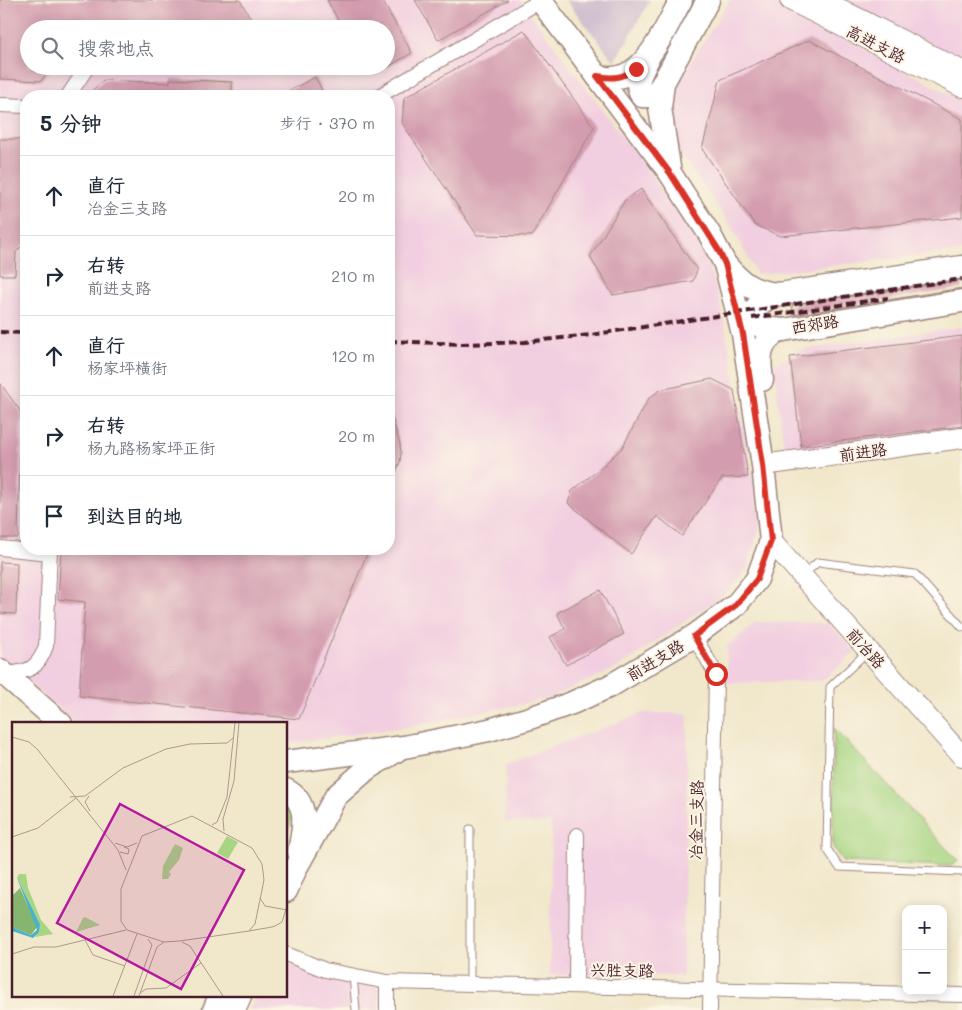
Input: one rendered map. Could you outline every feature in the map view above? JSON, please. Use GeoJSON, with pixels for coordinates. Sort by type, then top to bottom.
{"type":"FeatureCollection","features":[{"type":"Feature","properties":{"kind":"main road"},"geometry":{"type":"LineString","coordinates":[[540,0],[670,173],[710,235],[725,264],[747,286],[766,293],[779,294],[962,267]]}},
{"type":"Feature","properties":{"kind":"main road"},"geometry":{"type":"LineString","coordinates":[[681,0],[639,80],[638,90],[642,96],[650,97],[657,92],[708,0]]}},
{"type":"Feature","properties":{"kind":"main road"},"geometry":{"type":"LineString","coordinates":[[597,76],[612,78],[625,76],[648,60]]}},
{"type":"Feature","properties":{"kind":"main road"},"geometry":{"type":"LineString","coordinates":[[663,83],[660,108],[662,131],[670,173]]}},
{"type":"Feature","properties":{"kind":"main road","name":"前进支路"},"geometry":{"type":"LineString","coordinates":[[288,762],[404,747],[489,730],[530,718],[572,703],[610,686],[694,636],[736,605],[757,579],[771,541],[763,465],[743,334],[725,264]]}},
{"type":"Feature","properties":{"kind":"main road"},"geometry":{"type":"LineString","coordinates":[[779,294],[759,303],[755,311],[756,320],[763,328],[782,330]]}},
{"type":"Feature","properties":{"kind":"main road","name":"西郊路"},"geometry":{"type":"LineString","coordinates":[[763,465],[769,438],[759,360],[760,352],[772,335],[782,330],[962,301]]}},
{"type":"Feature","properties":{"kind":"main road"},"geometry":{"type":"LineString","coordinates":[[2,672],[60,722]]}},
{"type":"Feature","properties":{"kind":"main road"},"geometry":{"type":"LineString","coordinates":[[288,886],[296,868],[336,796],[368,768],[404,747]]}},
{"type":"Feature","properties":{"kind":"main road"},"geometry":{"type":"LineString","coordinates":[[288,792],[298,799],[304,812],[296,868]]}},
{"type":"Feature","properties":{"kind":"main road"},"geometry":{"type":"LineString","coordinates":[[214,1010],[219,998]]}},
{"type":"Feature","properties":{"kind":"main road"},"geometry":{"type":"LineString","coordinates":[[234,1010],[239,998]]}},
{"type":"Feature","properties":{"kind":"street"},"geometry":{"type":"LineString","coordinates":[[389,90],[540,0]]}},
{"type":"Feature","properties":{"kind":"street","name":"高进支路"},"geometry":{"type":"LineString","coordinates":[[790,0],[961,74]]}},
{"type":"Feature","properties":{"kind":"street","name":"高进支路"},"geometry":{"type":"LineString","coordinates":[[822,0],[961,74]]}},
{"type":"Feature","properties":{"kind":"street"},"geometry":{"type":"LineString","coordinates":[[72,90],[82,75]]}},
{"type":"Feature","properties":{"kind":"street"},"geometry":{"type":"LineString","coordinates":[[0,105],[20,106]]}},
{"type":"Feature","properties":{"kind":"street","name":"前进路"},"geometry":{"type":"LineString","coordinates":[[763,465],[962,438]]}},
{"type":"Feature","properties":{"kind":"street","name":"前冶路"},"geometry":{"type":"LineString","coordinates":[[771,541],[962,756]]}},
{"type":"Feature","properties":{"kind":"street"},"geometry":{"type":"LineString","coordinates":[[0,548],[20,549]]}},
{"type":"Feature","properties":{"kind":"street"},"geometry":{"type":"LineString","coordinates":[[2,672],[27,671],[34,667],[44,652],[46,646],[50,555]]}},
{"type":"Feature","properties":{"kind":"street","name":"冶金三支路"},"geometry":{"type":"LineString","coordinates":[[694,636],[716,674],[710,1010]]}},
{"type":"Feature","properties":{"kind":"street"},"geometry":{"type":"LineString","coordinates":[[576,986],[577,835]]}},
{"type":"Feature","properties":{"kind":"street","name":"兴胜支路"},"geometry":{"type":"LineString","coordinates":[[288,955],[324,970],[387,982],[962,994]]}},
{"type":"Feature","properties":{"kind":"street"},"geometry":{"type":"LineString","coordinates":[[387,982],[387,1010]]}},
{"type":"Feature","properties":{"kind":"lane"},"geometry":{"type":"LineString","coordinates":[[801,576],[818,562],[915,574],[962,627]]}},
{"type":"Feature","properties":{"kind":"lane"},"geometry":{"type":"LineString","coordinates":[[868,651],[830,687],[827,849],[839,867],[962,872]]}},
{"type":"Feature","properties":{"kind":"lane"},"geometry":{"type":"LineString","coordinates":[[470,829],[470,984]]}},
{"type":"Feature","properties":{"kind":"lane"},"geometry":{"type":"LineString","coordinates":[[353,975],[356,1010]]}},
{"type":"Feature","properties":{"kind":"shaded area"},"geometry":{"type":"Polygon","coordinates":[[[0,0],[520,0],[685,220],[703,249],[721,305],[761,522],[748,568],[727,592],[619,667],[547,699],[405,727],[288,744],[288,722],[75,722],[0,658],[0,0]]]}},
{"type":"Feature","properties":{"kind":"shaded area"},"geometry":{"type":"Polygon","coordinates":[[[566,0],[650,0],[615,62],[566,0]]]}},
{"type":"Feature","properties":{"kind":"shaded area"},"geometry":{"type":"Polygon","coordinates":[[[730,0],[772,0],[962,101],[962,251],[757,274],[728,221],[675,147],[669,132],[679,81],[730,0]]]}},
{"type":"Feature","properties":{"kind":"shaded area"},"geometry":{"type":"Polygon","coordinates":[[[843,0],[962,0],[962,56],[958,58],[843,0]]]}},
{"type":"Feature","properties":{"kind":"shaded area"},"geometry":{"type":"Polygon","coordinates":[[[962,327],[962,434],[791,455],[784,448],[774,365],[799,350],[962,327]]]}},
{"type":"Feature","properties":{"kind":"shaded area"},"geometry":{"type":"Polygon","coordinates":[[[756,622],[829,623],[855,652],[822,681],[727,683],[727,646],[756,622]]]}},
{"type":"Feature","properties":{"kind":"shaded area"},"geometry":{"type":"Polygon","coordinates":[[[643,713],[688,714],[683,976],[550,975],[551,823],[505,822],[506,764],[643,713]]]}},
{"type":"Feature","properties":{"kind":"shaded area"},"geometry":{"type":"Polygon","coordinates":[[[288,963],[323,976],[379,987],[379,1010],[250,1010],[254,998],[288,998],[288,963]]]}},
{"type":"Feature","properties":{"kind":"green space"},"geometry":{"type":"Polygon","coordinates":[[[834,728],[958,861],[951,866],[843,862],[833,847],[834,728]]]}},
{"type":"Feature","properties":{"kind":"green space"},"geometry":{"type":"Polygon","coordinates":[[[288,803],[293,816],[288,828],[288,803]]]}},
{"type":"Feature","properties":{"kind":"building"},"geometry":{"type":"Polygon","coordinates":[[[0,0],[240,0],[252,20],[20,20],[20,75],[45,75],[41,81],[0,79],[0,0]]]}},
{"type":"Feature","properties":{"kind":"building"},"geometry":{"type":"Polygon","coordinates":[[[327,0],[382,0],[393,20],[338,20],[327,0]]]}},
{"type":"Feature","properties":{"kind":"building"},"geometry":{"type":"Polygon","coordinates":[[[415,0],[508,0],[438,40],[415,0]]]}},
{"type":"Feature","properties":{"kind":"building"},"geometry":{"type":"Polygon","coordinates":[[[395,23],[412,53],[395,63],[395,23]]]}},
{"type":"Feature","properties":{"kind":"building"},"geometry":{"type":"Polygon","coordinates":[[[524,30],[594,127],[532,236],[477,235],[402,123],[404,98],[524,30]]]}},
{"type":"Feature","properties":{"kind":"building"},"geometry":{"type":"Polygon","coordinates":[[[809,40],[962,119],[962,217],[780,236],[755,225],[702,149],[720,80],[809,40]]]}},
{"type":"Feature","properties":{"kind":"building"},"geometry":{"type":"Polygon","coordinates":[[[315,77],[322,90],[290,90],[315,77]]]}},
{"type":"Feature","properties":{"kind":"building"},"geometry":{"type":"Polygon","coordinates":[[[170,79],[232,82],[232,90],[93,90],[104,80],[170,83],[170,79]]]}},
{"type":"Feature","properties":{"kind":"building"},"geometry":{"type":"Polygon","coordinates":[[[0,139],[20,139],[20,248],[16,252],[15,275],[0,275],[0,139]]]}},
{"type":"Feature","properties":{"kind":"building"},"geometry":{"type":"Polygon","coordinates":[[[641,189],[697,270],[693,281],[613,295],[590,257],[625,200],[641,189]]]}},
{"type":"Feature","properties":{"kind":"building"},"geometry":{"type":"Polygon","coordinates":[[[962,280],[962,288],[793,315],[792,305],[962,280]]]}},
{"type":"Feature","properties":{"kind":"building"},"geometry":{"type":"Polygon","coordinates":[[[962,336],[962,426],[801,446],[790,357],[962,336]]]}},
{"type":"Feature","properties":{"kind":"building"},"geometry":{"type":"Polygon","coordinates":[[[712,379],[734,390],[748,477],[722,478],[682,536],[657,516],[631,554],[568,503],[572,491],[622,448],[649,398],[660,390],[712,379]]]}},
{"type":"Feature","properties":{"kind":"building"},"geometry":{"type":"Polygon","coordinates":[[[0,383],[20,411],[20,454],[18,538],[0,538],[0,383]]]}},
{"type":"Feature","properties":{"kind":"building"},"geometry":{"type":"Polygon","coordinates":[[[395,427],[400,444],[400,462],[395,474],[395,427]]]}},
{"type":"Feature","properties":{"kind":"building"},"geometry":{"type":"Polygon","coordinates":[[[61,555],[367,555],[299,719],[79,696],[85,602],[58,599],[61,555]]]}},
{"type":"Feature","properties":{"kind":"building"},"geometry":{"type":"Polygon","coordinates":[[[0,562],[17,563],[16,614],[0,613],[0,562]]]}},
{"type":"Feature","properties":{"kind":"building"},"geometry":{"type":"Polygon","coordinates":[[[600,590],[624,634],[566,665],[550,637],[565,629],[557,613],[600,590]]]}},
{"type":"Feature","properties":{"kind":"railway"},"geometry":{"type":"LineString","coordinates":[[395,341],[463,344],[525,342],[590,335],[962,279]]}},
{"type":"Feature","properties":{"kind":"railway"},"geometry":{"type":"LineString","coordinates":[[752,318],[888,298]]}},
{"type":"Feature","properties":{"kind":"railway"},"geometry":{"type":"LineString","coordinates":[[0,332],[20,333]]}},
{"type":"Feature","properties":{"kind":"route"},"geometry":{"type":"LineString","coordinates":[[636,69],[625,76],[612,78],[597,76],[670,173],[710,235],[725,264],[743,334],[763,465],[771,541],[757,579],[736,605],[694,636],[716,674]]}}]}
